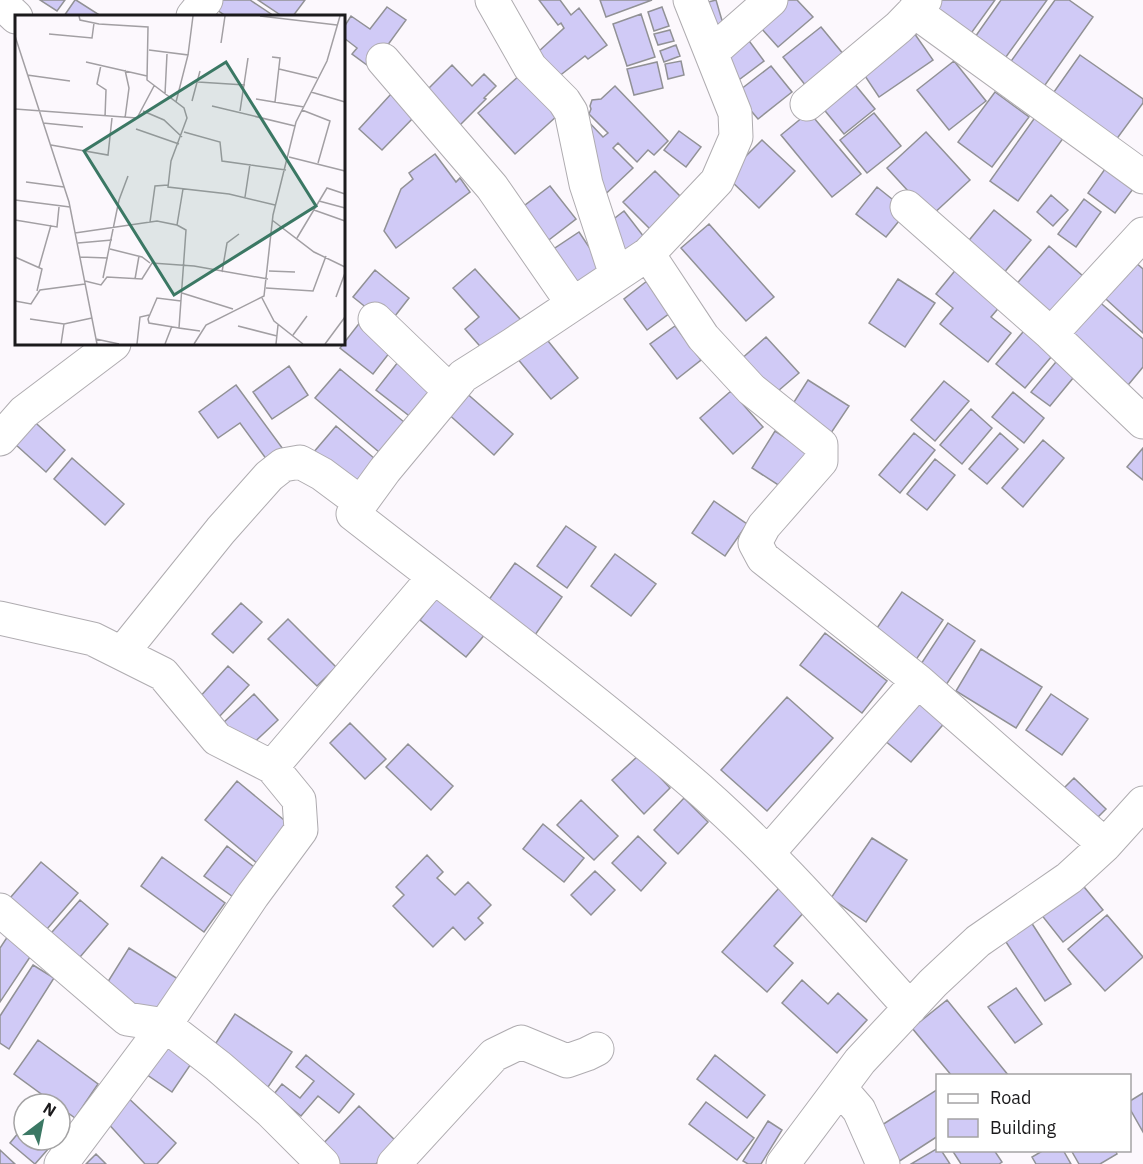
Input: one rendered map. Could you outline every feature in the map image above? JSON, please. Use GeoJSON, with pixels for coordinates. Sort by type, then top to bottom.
{"type":"FeatureCollection","features":[{"type":"Feature","properties":{"kind":"street"},"geometry":{"type":"LineString","coordinates":[[194,15],[206,0]]}},
{"type":"Feature","properties":{"kind":"street"},"geometry":{"type":"LineString","coordinates":[[492,0],[530,67],[564,101],[571,112],[585,184],[616,275]]}},
{"type":"Feature","properties":{"kind":"street"},"geometry":{"type":"LineString","coordinates":[[690,0],[735,113],[736,137],[717,181],[648,254],[463,376],[385,470],[353,514],[682,774],[768,853],[910,1008]]}},
{"type":"Feature","properties":{"kind":"street"},"geometry":{"type":"LineString","coordinates":[[712,52],[771,0]]}},
{"type":"Feature","properties":{"kind":"street"},"geometry":{"type":"LineString","coordinates":[[0,2],[15,16]]}},
{"type":"Feature","properties":{"kind":"street"},"geometry":{"type":"LineString","coordinates":[[807,104],[899,27],[919,6],[1143,177]]}},
{"type":"Feature","properties":{"kind":"street"},"geometry":{"type":"LineString","coordinates":[[383,60],[492,187],[573,304]]}},
{"type":"Feature","properties":{"kind":"street"},"geometry":{"type":"LineString","coordinates":[[907,207],[1051,334],[1143,422]]}},
{"type":"Feature","properties":{"kind":"street"},"geometry":{"type":"LineString","coordinates":[[1051,334],[1143,234]]}},
{"type":"Feature","properties":{"kind":"street"},"geometry":{"type":"LineString","coordinates":[[648,254],[711,346],[750,389],[821,445],[821,461],[764,526],[755,543],[763,558],[918,681],[1104,845]]}},
{"type":"Feature","properties":{"kind":"street"},"geometry":{"type":"LineString","coordinates":[[375,319],[450,391]]}},
{"type":"Feature","properties":{"kind":"street"},"geometry":{"type":"LineString","coordinates":[[0,439],[24,412],[113,345]]}},
{"type":"Feature","properties":{"kind":"street"},"geometry":{"type":"LineString","coordinates":[[122,653],[221,530],[269,476],[284,465],[300,462],[322,474],[361,503]]}},
{"type":"Feature","properties":{"kind":"street"},"geometry":{"type":"LineString","coordinates":[[272,767],[434,577]]}},
{"type":"Feature","properties":{"kind":"street"},"geometry":{"type":"LineString","coordinates":[[0,618],[93,639],[163,674],[217,739],[272,767],[299,800],[301,830],[253,895],[165,1024],[61,1164]]}},
{"type":"Feature","properties":{"kind":"street"},"geometry":{"type":"LineString","coordinates":[[768,853],[918,681]]}},
{"type":"Feature","properties":{"kind":"street"},"geometry":{"type":"LineString","coordinates":[[783,1164],[860,1061],[910,1008],[978,940],[1069,878],[1143,803]]}},
{"type":"Feature","properties":{"kind":"street"},"geometry":{"type":"LineString","coordinates":[[0,910],[127,1018],[165,1024],[270,1111],[323,1164]]}},
{"type":"Feature","properties":{"kind":"street"},"geometry":{"type":"LineString","coordinates":[[394,1164],[494,1055],[521,1042],[567,1061],[597,1049]]}},
{"type":"Feature","properties":{"kind":"street"},"geometry":{"type":"LineString","coordinates":[[840,1088],[859,1110],[883,1164]]}},
{"type":"Feature","properties":{"kind":"building"},"geometry":{"type":"Polygon","coordinates":[[[40,0],[65,0],[57,11],[40,0]]]}},
{"type":"Feature","properties":{"kind":"building"},"geometry":{"type":"Polygon","coordinates":[[[76,0],[99,15],[65,15],[76,0]]]}},
{"type":"Feature","properties":{"kind":"building"},"geometry":{"type":"Polygon","coordinates":[[[219,0],[250,0],[272,15],[224,15],[214,8],[219,0]]]}},
{"type":"Feature","properties":{"kind":"building"},"geometry":{"type":"Polygon","coordinates":[[[258,0],[305,0],[294,15],[280,15],[258,0]]]}},
{"type":"Feature","properties":{"kind":"building"},"geometry":{"type":"Polygon","coordinates":[[[539,0],[560,0],[571,15],[579,8],[607,45],[588,59],[585,56],[558,77],[538,52],[564,28],[561,23],[558,25],[539,0]]]}},
{"type":"Feature","properties":{"kind":"building"},"geometry":{"type":"Polygon","coordinates":[[[600,0],[652,0],[606,17],[600,0]]]}},
{"type":"Feature","properties":{"kind":"building"},"geometry":{"type":"Polygon","coordinates":[[[716,0],[726,34],[697,5],[716,0]]]}},
{"type":"Feature","properties":{"kind":"building"},"geometry":{"type":"Polygon","coordinates":[[[775,0],[797,0],[813,17],[778,47],[753,19],[775,0]]]}},
{"type":"Feature","properties":{"kind":"building"},"geometry":{"type":"Polygon","coordinates":[[[938,0],[995,0],[967,39],[928,11],[938,0]]]}},
{"type":"Feature","properties":{"kind":"building"},"geometry":{"type":"Polygon","coordinates":[[[1001,0],[1047,0],[998,68],[968,47],[1001,0]]]}},
{"type":"Feature","properties":{"kind":"building"},"geometry":{"type":"Polygon","coordinates":[[[1055,0],[1069,0],[1093,17],[1038,95],[1004,71],[1055,0]]]}},
{"type":"Feature","properties":{"kind":"building"},"geometry":{"type":"Polygon","coordinates":[[[387,7],[406,20],[371,68],[352,54],[357,48],[345,39],[345,25],[351,16],[370,29],[387,7]]]}},
{"type":"Feature","properties":{"kind":"building"},"geometry":{"type":"Polygon","coordinates":[[[662,7],[669,26],[654,31],[648,12],[662,7]]]}},
{"type":"Feature","properties":{"kind":"building"},"geometry":{"type":"Polygon","coordinates":[[[641,14],[655,57],[627,66],[613,24],[641,14]]]}},
{"type":"Feature","properties":{"kind":"building"},"geometry":{"type":"Polygon","coordinates":[[[821,27],[844,55],[806,86],[783,57],[821,27]]]}},
{"type":"Feature","properties":{"kind":"building"},"geometry":{"type":"Polygon","coordinates":[[[670,30],[674,41],[658,45],[654,34],[670,30]]]}},
{"type":"Feature","properties":{"kind":"building"},"geometry":{"type":"Polygon","coordinates":[[[912,30],[933,60],[879,97],[859,67],[912,30]]]}},
{"type":"Feature","properties":{"kind":"building"},"geometry":{"type":"Polygon","coordinates":[[[744,34],[764,61],[736,82],[726,47],[744,34]]]}},
{"type":"Feature","properties":{"kind":"building"},"geometry":{"type":"Polygon","coordinates":[[[676,45],[680,56],[664,62],[660,51],[676,45]]]}},
{"type":"Feature","properties":{"kind":"building"},"geometry":{"type":"Polygon","coordinates":[[[1080,55],[1143,99],[1143,103],[1113,144],[1049,99],[1080,55]]]}},
{"type":"Feature","properties":{"kind":"building"},"geometry":{"type":"Polygon","coordinates":[[[681,61],[684,75],[668,79],[665,64],[681,61]]]}},
{"type":"Feature","properties":{"kind":"building"},"geometry":{"type":"Polygon","coordinates":[[[954,61],[986,101],[949,130],[917,90],[954,61]]]}},
{"type":"Feature","properties":{"kind":"building"},"geometry":{"type":"Polygon","coordinates":[[[657,62],[663,88],[634,95],[627,69],[657,62]]]}},
{"type":"Feature","properties":{"kind":"building"},"geometry":{"type":"Polygon","coordinates":[[[452,65],[472,86],[484,74],[496,86],[452,133],[418,99],[452,65]]]}},
{"type":"Feature","properties":{"kind":"building"},"geometry":{"type":"Polygon","coordinates":[[[771,66],[792,92],[758,119],[736,93],[771,66]]]}},
{"type":"Feature","properties":{"kind":"building"},"geometry":{"type":"Polygon","coordinates":[[[521,74],[558,115],[515,154],[478,113],[521,74]]]}},
{"type":"Feature","properties":{"kind":"building"},"geometry":{"type":"Polygon","coordinates":[[[848,76],[875,109],[844,134],[817,101],[848,76]]]}},
{"type":"Feature","properties":{"kind":"building"},"geometry":{"type":"Polygon","coordinates":[[[615,86],[668,141],[654,155],[648,150],[637,162],[618,143],[613,148],[633,168],[594,205],[585,118],[603,137],[608,133],[589,114],[590,106],[592,100],[601,99],[615,86]]]}},
{"type":"Feature","properties":{"kind":"building"},"geometry":{"type":"Polygon","coordinates":[[[995,92],[1029,117],[992,167],[958,142],[995,92]]]}},
{"type":"Feature","properties":{"kind":"building"},"geometry":{"type":"Polygon","coordinates":[[[391,94],[415,116],[382,150],[359,129],[391,94]]]}},
{"type":"Feature","properties":{"kind":"building"},"geometry":{"type":"Polygon","coordinates":[[[809,112],[861,174],[832,197],[781,135],[809,112]]]}},
{"type":"Feature","properties":{"kind":"building"},"geometry":{"type":"Polygon","coordinates":[[[874,113],[901,146],[867,173],[840,140],[874,113]]]}},
{"type":"Feature","properties":{"kind":"building"},"geometry":{"type":"Polygon","coordinates":[[[1036,116],[1064,137],[1018,201],[990,181],[1036,116]]]}},
{"type":"Feature","properties":{"kind":"building"},"geometry":{"type":"Polygon","coordinates":[[[679,131],[701,147],[686,167],[664,150],[679,131]]]}},
{"type":"Feature","properties":{"kind":"building"},"geometry":{"type":"Polygon","coordinates":[[[926,132],[970,180],[931,216],[887,168],[926,132]]]}},
{"type":"Feature","properties":{"kind":"building"},"geometry":{"type":"Polygon","coordinates":[[[762,140],[795,171],[759,208],[726,176],[762,140]]]}},
{"type":"Feature","properties":{"kind":"building"},"geometry":{"type":"Polygon","coordinates":[[[435,154],[456,182],[460,178],[470,192],[396,248],[384,231],[401,189],[413,179],[409,173],[435,154]]]}},
{"type":"Feature","properties":{"kind":"building"},"geometry":{"type":"Polygon","coordinates":[[[1105,169],[1133,189],[1115,213],[1088,193],[1105,169]]]}},
{"type":"Feature","properties":{"kind":"building"},"geometry":{"type":"Polygon","coordinates":[[[655,171],[682,198],[650,229],[623,202],[655,171]]]}},
{"type":"Feature","properties":{"kind":"building"},"geometry":{"type":"Polygon","coordinates":[[[550,186],[576,219],[541,246],[516,212],[550,186]]]}},
{"type":"Feature","properties":{"kind":"building"},"geometry":{"type":"Polygon","coordinates":[[[877,187],[907,211],[886,237],[856,214],[877,187]]]}},
{"type":"Feature","properties":{"kind":"building"},"geometry":{"type":"Polygon","coordinates":[[[1051,195],[1068,210],[1053,226],[1037,212],[1051,195]]]}},
{"type":"Feature","properties":{"kind":"building"},"geometry":{"type":"Polygon","coordinates":[[[1084,199],[1101,212],[1076,247],[1058,234],[1084,199]]]}},
{"type":"Feature","properties":{"kind":"building"},"geometry":{"type":"Polygon","coordinates":[[[994,210],[1031,240],[998,280],[961,250],[994,210]]]}},
{"type":"Feature","properties":{"kind":"building"},"geometry":{"type":"Polygon","coordinates":[[[624,211],[651,246],[629,263],[602,228],[624,211]]]}},
{"type":"Feature","properties":{"kind":"building"},"geometry":{"type":"Polygon","coordinates":[[[709,224],[774,297],[746,321],[681,248],[709,224]]]}},
{"type":"Feature","properties":{"kind":"building"},"geometry":{"type":"Polygon","coordinates":[[[579,232],[603,268],[570,290],[546,254],[579,232]]]}},
{"type":"Feature","properties":{"kind":"building"},"geometry":{"type":"Polygon","coordinates":[[[1049,246],[1092,284],[1051,331],[1008,294],[1049,246]]]}},
{"type":"Feature","properties":{"kind":"building"},"geometry":{"type":"Polygon","coordinates":[[[1126,254],[1143,269],[1143,333],[1095,289],[1126,254]]]}},
{"type":"Feature","properties":{"kind":"building"},"geometry":{"type":"Polygon","coordinates":[[[962,262],[1007,298],[991,317],[1011,333],[988,362],[940,324],[953,308],[936,294],[962,262]]]}},
{"type":"Feature","properties":{"kind":"building"},"geometry":{"type":"Polygon","coordinates":[[[475,269],[521,320],[485,352],[465,329],[479,317],[453,288],[475,269]]]}},
{"type":"Feature","properties":{"kind":"building"},"geometry":{"type":"Polygon","coordinates":[[[375,270],[409,298],[388,325],[353,297],[375,270]]]}},
{"type":"Feature","properties":{"kind":"building"},"geometry":{"type":"Polygon","coordinates":[[[898,279],[935,303],[905,347],[869,323],[898,279]]]}},
{"type":"Feature","properties":{"kind":"building"},"geometry":{"type":"Polygon","coordinates":[[[647,281],[670,313],[647,330],[624,299],[647,281]]]}},
{"type":"Feature","properties":{"kind":"building"},"geometry":{"type":"Polygon","coordinates":[[[1090,294],[1143,339],[1143,367],[1124,390],[1057,333],[1090,294]]]}},
{"type":"Feature","properties":{"kind":"building"},"geometry":{"type":"Polygon","coordinates":[[[361,321],[394,347],[373,374],[340,348],[345,345],[345,342],[361,321]]]}},
{"type":"Feature","properties":{"kind":"building"},"geometry":{"type":"Polygon","coordinates":[[[675,326],[701,360],[677,379],[650,344],[675,326]]]}},
{"type":"Feature","properties":{"kind":"building"},"geometry":{"type":"Polygon","coordinates":[[[1028,326],[1057,350],[1025,388],[996,364],[1028,326]]]}},
{"type":"Feature","properties":{"kind":"building"},"geometry":{"type":"Polygon","coordinates":[[[544,336],[578,378],[551,399],[517,358],[544,336]]]}},
{"type":"Feature","properties":{"kind":"building"},"geometry":{"type":"Polygon","coordinates":[[[766,337],[799,373],[771,397],[739,361],[766,337]]]}},
{"type":"Feature","properties":{"kind":"building"},"geometry":{"type":"Polygon","coordinates":[[[1060,357],[1078,372],[1050,406],[1031,392],[1060,357]]]}},
{"type":"Feature","properties":{"kind":"building"},"geometry":{"type":"Polygon","coordinates":[[[398,362],[434,391],[412,418],[376,390],[398,362]]]}},
{"type":"Feature","properties":{"kind":"building"},"geometry":{"type":"Polygon","coordinates":[[[289,366],[308,395],[272,419],[253,392],[289,366]]]}},
{"type":"Feature","properties":{"kind":"building"},"geometry":{"type":"Polygon","coordinates":[[[340,369],[404,422],[379,452],[315,398],[340,369]]]}},
{"type":"Feature","properties":{"kind":"building"},"geometry":{"type":"Polygon","coordinates":[[[808,380],[849,406],[827,439],[787,413],[808,380]]]}},
{"type":"Feature","properties":{"kind":"building"},"geometry":{"type":"Polygon","coordinates":[[[944,381],[969,401],[935,441],[911,420],[944,381]]]}},
{"type":"Feature","properties":{"kind":"building"},"geometry":{"type":"Polygon","coordinates":[[[236,385],[283,449],[267,460],[240,423],[218,438],[199,412],[236,385]]]}},
{"type":"Feature","properties":{"kind":"building"},"geometry":{"type":"Polygon","coordinates":[[[464,391],[513,434],[494,455],[446,412],[464,391]]]}},
{"type":"Feature","properties":{"kind":"building"},"geometry":{"type":"Polygon","coordinates":[[[731,391],[763,427],[733,454],[700,418],[731,391]]]}},
{"type":"Feature","properties":{"kind":"building"},"geometry":{"type":"Polygon","coordinates":[[[1013,392],[1044,418],[1024,443],[992,417],[1013,392]]]}},
{"type":"Feature","properties":{"kind":"building"},"geometry":{"type":"Polygon","coordinates":[[[971,409],[992,428],[962,464],[940,445],[971,409]]]}},
{"type":"Feature","properties":{"kind":"building"},"geometry":{"type":"Polygon","coordinates":[[[25,413],[65,450],[46,472],[5,435],[25,413]]]}},
{"type":"Feature","properties":{"kind":"building"},"geometry":{"type":"Polygon","coordinates":[[[336,426],[381,464],[358,491],[313,453],[336,426]]]}},
{"type":"Feature","properties":{"kind":"building"},"geometry":{"type":"Polygon","coordinates":[[[775,431],[809,453],[786,490],[752,468],[775,431]]]}},
{"type":"Feature","properties":{"kind":"building"},"geometry":{"type":"Polygon","coordinates":[[[914,433],[935,450],[900,493],[879,475],[914,433]]]}},
{"type":"Feature","properties":{"kind":"building"},"geometry":{"type":"Polygon","coordinates":[[[1000,433],[1018,449],[987,484],[969,469],[1000,433]]]}},
{"type":"Feature","properties":{"kind":"building"},"geometry":{"type":"Polygon","coordinates":[[[1043,440],[1064,458],[1023,507],[1002,488],[1043,440]]]}},
{"type":"Feature","properties":{"kind":"building"},"geometry":{"type":"Polygon","coordinates":[[[1143,448],[1143,480],[1127,467],[1143,448]]]}},
{"type":"Feature","properties":{"kind":"building"},"geometry":{"type":"Polygon","coordinates":[[[72,458],[124,504],[105,525],[54,479],[72,458]]]}},
{"type":"Feature","properties":{"kind":"building"},"geometry":{"type":"Polygon","coordinates":[[[935,459],[955,475],[927,510],[907,494],[935,459]]]}},
{"type":"Feature","properties":{"kind":"building"},"geometry":{"type":"Polygon","coordinates":[[[714,501],[747,524],[725,556],[692,533],[714,501]]]}},
{"type":"Feature","properties":{"kind":"building"},"geometry":{"type":"Polygon","coordinates":[[[566,526],[596,547],[567,588],[537,566],[566,526]]]}},
{"type":"Feature","properties":{"kind":"building"},"geometry":{"type":"Polygon","coordinates":[[[615,554],[656,584],[631,616],[591,586],[615,554]]]}},
{"type":"Feature","properties":{"kind":"building"},"geometry":{"type":"Polygon","coordinates":[[[515,563],[562,597],[535,635],[488,601],[515,563]]]}},
{"type":"Feature","properties":{"kind":"building"},"geometry":{"type":"Polygon","coordinates":[[[902,592],[943,620],[911,667],[870,638],[902,592]]]}},
{"type":"Feature","properties":{"kind":"building"},"geometry":{"type":"Polygon","coordinates":[[[439,595],[486,633],[466,657],[420,620],[439,595]]]}},
{"type":"Feature","properties":{"kind":"building"},"geometry":{"type":"Polygon","coordinates":[[[241,603],[262,622],[233,653],[212,634],[241,603]]]}},
{"type":"Feature","properties":{"kind":"building"},"geometry":{"type":"Polygon","coordinates":[[[288,619],[336,667],[317,686],[268,639],[288,619]]]}},
{"type":"Feature","properties":{"kind":"building"},"geometry":{"type":"Polygon","coordinates":[[[948,623],[975,641],[946,685],[919,667],[948,623]]]}},
{"type":"Feature","properties":{"kind":"building"},"geometry":{"type":"Polygon","coordinates":[[[825,633],[887,681],[862,713],[800,665],[825,633]]]}},
{"type":"Feature","properties":{"kind":"building"},"geometry":{"type":"Polygon","coordinates":[[[981,649],[1042,687],[1016,728],[956,691],[981,649]]]}},
{"type":"Feature","properties":{"kind":"building"},"geometry":{"type":"Polygon","coordinates":[[[228,666],[249,685],[218,718],[197,700],[228,666]]]}},
{"type":"Feature","properties":{"kind":"building"},"geometry":{"type":"Polygon","coordinates":[[[915,692],[947,720],[911,762],[879,736],[915,692]]]}},
{"type":"Feature","properties":{"kind":"building"},"geometry":{"type":"Polygon","coordinates":[[[254,694],[278,720],[247,749],[222,724],[254,694]]]}},
{"type":"Feature","properties":{"kind":"building"},"geometry":{"type":"Polygon","coordinates":[[[1051,694],[1088,719],[1062,755],[1026,730],[1051,694]]]}},
{"type":"Feature","properties":{"kind":"building"},"geometry":{"type":"Polygon","coordinates":[[[787,697],[833,738],[767,811],[721,770],[787,697]]]}},
{"type":"Feature","properties":{"kind":"building"},"geometry":{"type":"Polygon","coordinates":[[[350,723],[386,759],[365,779],[330,743],[350,723]]]}},
{"type":"Feature","properties":{"kind":"building"},"geometry":{"type":"Polygon","coordinates":[[[408,744],[453,786],[431,810],[386,767],[408,744]]]}},
{"type":"Feature","properties":{"kind":"building"},"geometry":{"type":"Polygon","coordinates":[[[639,755],[670,788],[644,814],[612,780],[639,755]]]}},
{"type":"Feature","properties":{"kind":"building"},"geometry":{"type":"Polygon","coordinates":[[[1074,778],[1106,809],[1090,825],[1058,794],[1074,778]]]}},
{"type":"Feature","properties":{"kind":"building"},"geometry":{"type":"Polygon","coordinates":[[[237,781],[290,825],[258,864],[205,820],[237,781]]]}},
{"type":"Feature","properties":{"kind":"building"},"geometry":{"type":"Polygon","coordinates":[[[684,798],[708,822],[678,854],[654,830],[684,798]]]}},
{"type":"Feature","properties":{"kind":"building"},"geometry":{"type":"Polygon","coordinates":[[[581,800],[618,836],[594,860],[557,825],[581,800]]]}},
{"type":"Feature","properties":{"kind":"building"},"geometry":{"type":"Polygon","coordinates":[[[543,824],[584,858],[564,882],[523,849],[543,824]]]}},
{"type":"Feature","properties":{"kind":"building"},"geometry":{"type":"Polygon","coordinates":[[[638,836],[666,863],[641,891],[612,863],[638,836]]]}},
{"type":"Feature","properties":{"kind":"building"},"geometry":{"type":"Polygon","coordinates":[[[872,838],[907,860],[866,922],[831,898],[872,838]]]}},
{"type":"Feature","properties":{"kind":"building"},"geometry":{"type":"Polygon","coordinates":[[[227,846],[258,870],[236,899],[204,876],[227,846]]]}},
{"type":"Feature","properties":{"kind":"building"},"geometry":{"type":"Polygon","coordinates":[[[427,855],[443,872],[437,878],[455,895],[468,882],[491,905],[478,918],[483,923],[465,940],[453,927],[433,947],[393,906],[404,895],[396,887],[427,855]]]}},
{"type":"Feature","properties":{"kind":"building"},"geometry":{"type":"Polygon","coordinates":[[[162,857],[225,903],[204,932],[141,886],[162,857]]]}},
{"type":"Feature","properties":{"kind":"building"},"geometry":{"type":"Polygon","coordinates":[[[41,862],[78,893],[41,936],[4,905],[41,862]]]}},
{"type":"Feature","properties":{"kind":"building"},"geometry":{"type":"Polygon","coordinates":[[[595,871],[615,890],[591,915],[571,895],[595,871]]]}},
{"type":"Feature","properties":{"kind":"building"},"geometry":{"type":"Polygon","coordinates":[[[1080,882],[1103,910],[1063,942],[1040,913],[1080,882]]]}},
{"type":"Feature","properties":{"kind":"building"},"geometry":{"type":"Polygon","coordinates":[[[779,888],[805,911],[774,946],[793,963],[767,992],[722,952],[779,888]]]}},
{"type":"Feature","properties":{"kind":"building"},"geometry":{"type":"Polygon","coordinates":[[[80,900],[108,924],[75,963],[46,939],[80,900]]]}},
{"type":"Feature","properties":{"kind":"building"},"geometry":{"type":"Polygon","coordinates":[[[1107,915],[1143,957],[1105,991],[1068,949],[1107,915]]]}},
{"type":"Feature","properties":{"kind":"building"},"geometry":{"type":"Polygon","coordinates":[[[1031,922],[1071,984],[1045,1001],[1004,939],[1031,922]]]}},
{"type":"Feature","properties":{"kind":"building"},"geometry":{"type":"Polygon","coordinates":[[[8,936],[30,957],[0,1002],[0,948],[8,936]]]}},
{"type":"Feature","properties":{"kind":"building"},"geometry":{"type":"Polygon","coordinates":[[[129,948],[178,979],[153,1019],[104,988],[129,948]]]}},
{"type":"Feature","properties":{"kind":"building"},"geometry":{"type":"Polygon","coordinates":[[[33,965],[54,978],[9,1049],[0,1043],[0,1016],[33,965]]]}},
{"type":"Feature","properties":{"kind":"building"},"geometry":{"type":"Polygon","coordinates":[[[802,980],[828,1004],[838,993],[867,1020],[837,1053],[782,1003],[802,980]]]}},
{"type":"Feature","properties":{"kind":"building"},"geometry":{"type":"Polygon","coordinates":[[[1016,988],[1042,1024],[1015,1043],[988,1007],[1016,988]]]}},
{"type":"Feature","properties":{"kind":"building"},"geometry":{"type":"Polygon","coordinates":[[[947,1000],[1007,1074],[950,1074],[912,1028],[947,1000]]]}},
{"type":"Feature","properties":{"kind":"building"},"geometry":{"type":"Polygon","coordinates":[[[235,1014],[292,1052],[268,1087],[212,1049],[235,1014]]]}},
{"type":"Feature","properties":{"kind":"building"},"geometry":{"type":"Polygon","coordinates":[[[166,1038],[195,1058],[172,1092],[143,1072],[166,1038]]]}},
{"type":"Feature","properties":{"kind":"building"},"geometry":{"type":"Polygon","coordinates":[[[38,1040],[98,1084],[75,1118],[72,1116],[72,1092],[39,1092],[14,1074],[38,1040]]]}},
{"type":"Feature","properties":{"kind":"building"},"geometry":{"type":"Polygon","coordinates":[[[306,1055],[354,1094],[339,1113],[318,1096],[301,1116],[274,1094],[282,1084],[300,1098],[314,1081],[296,1067],[306,1055]]]}},
{"type":"Feature","properties":{"kind":"building"},"geometry":{"type":"Polygon","coordinates":[[[715,1055],[765,1095],[747,1118],[697,1079],[715,1055]]]}},
{"type":"Feature","properties":{"kind":"building"},"geometry":{"type":"Polygon","coordinates":[[[936,1090],[936,1137],[895,1164],[871,1132],[936,1090]]]}},
{"type":"Feature","properties":{"kind":"building"},"geometry":{"type":"Polygon","coordinates":[[[1143,1093],[1143,1132],[1131,1111],[1131,1100],[1143,1093]]]}},
{"type":"Feature","properties":{"kind":"building"},"geometry":{"type":"Polygon","coordinates":[[[124,1094],[176,1143],[157,1164],[145,1164],[104,1119],[124,1094]]]}},
{"type":"Feature","properties":{"kind":"building"},"geometry":{"type":"Polygon","coordinates":[[[706,1102],[754,1138],[737,1160],[689,1124],[706,1102]]]}},
{"type":"Feature","properties":{"kind":"building"},"geometry":{"type":"Polygon","coordinates":[[[359,1106],[397,1142],[376,1164],[336,1164],[319,1148],[359,1106]]]}},
{"type":"Feature","properties":{"kind":"building"},"geometry":{"type":"Polygon","coordinates":[[[768,1121],[782,1130],[761,1164],[748,1164],[743,1161],[768,1121]]]}},
{"type":"Feature","properties":{"kind":"building"},"geometry":{"type":"Polygon","coordinates":[[[936,1149],[936,1152],[942,1152],[950,1164],[911,1164],[936,1149]]]}},
{"type":"Feature","properties":{"kind":"building"},"geometry":{"type":"Polygon","coordinates":[[[0,1150],[15,1164],[0,1164],[0,1150]]]}},
{"type":"Feature","properties":{"kind":"building"},"geometry":{"type":"Polygon","coordinates":[[[21,1152],[46,1152],[35,1164],[21,1152]]]}},
{"type":"Feature","properties":{"kind":"building"},"geometry":{"type":"Polygon","coordinates":[[[953,1152],[995,1152],[1002,1162],[999,1164],[961,1164],[953,1152]]]}},
{"type":"Feature","properties":{"kind":"building"},"geometry":{"type":"Polygon","coordinates":[[[1041,1152],[1064,1152],[1071,1164],[1036,1164],[1032,1157],[1041,1152]]]}},
{"type":"Feature","properties":{"kind":"building"},"geometry":{"type":"Polygon","coordinates":[[[1072,1152],[1116,1152],[1117,1154],[1100,1164],[1079,1164],[1072,1152]]]}},
{"type":"Feature","properties":{"kind":"building"},"geometry":{"type":"Polygon","coordinates":[[[96,1154],[106,1164],[86,1164],[96,1154]]]}}]}
